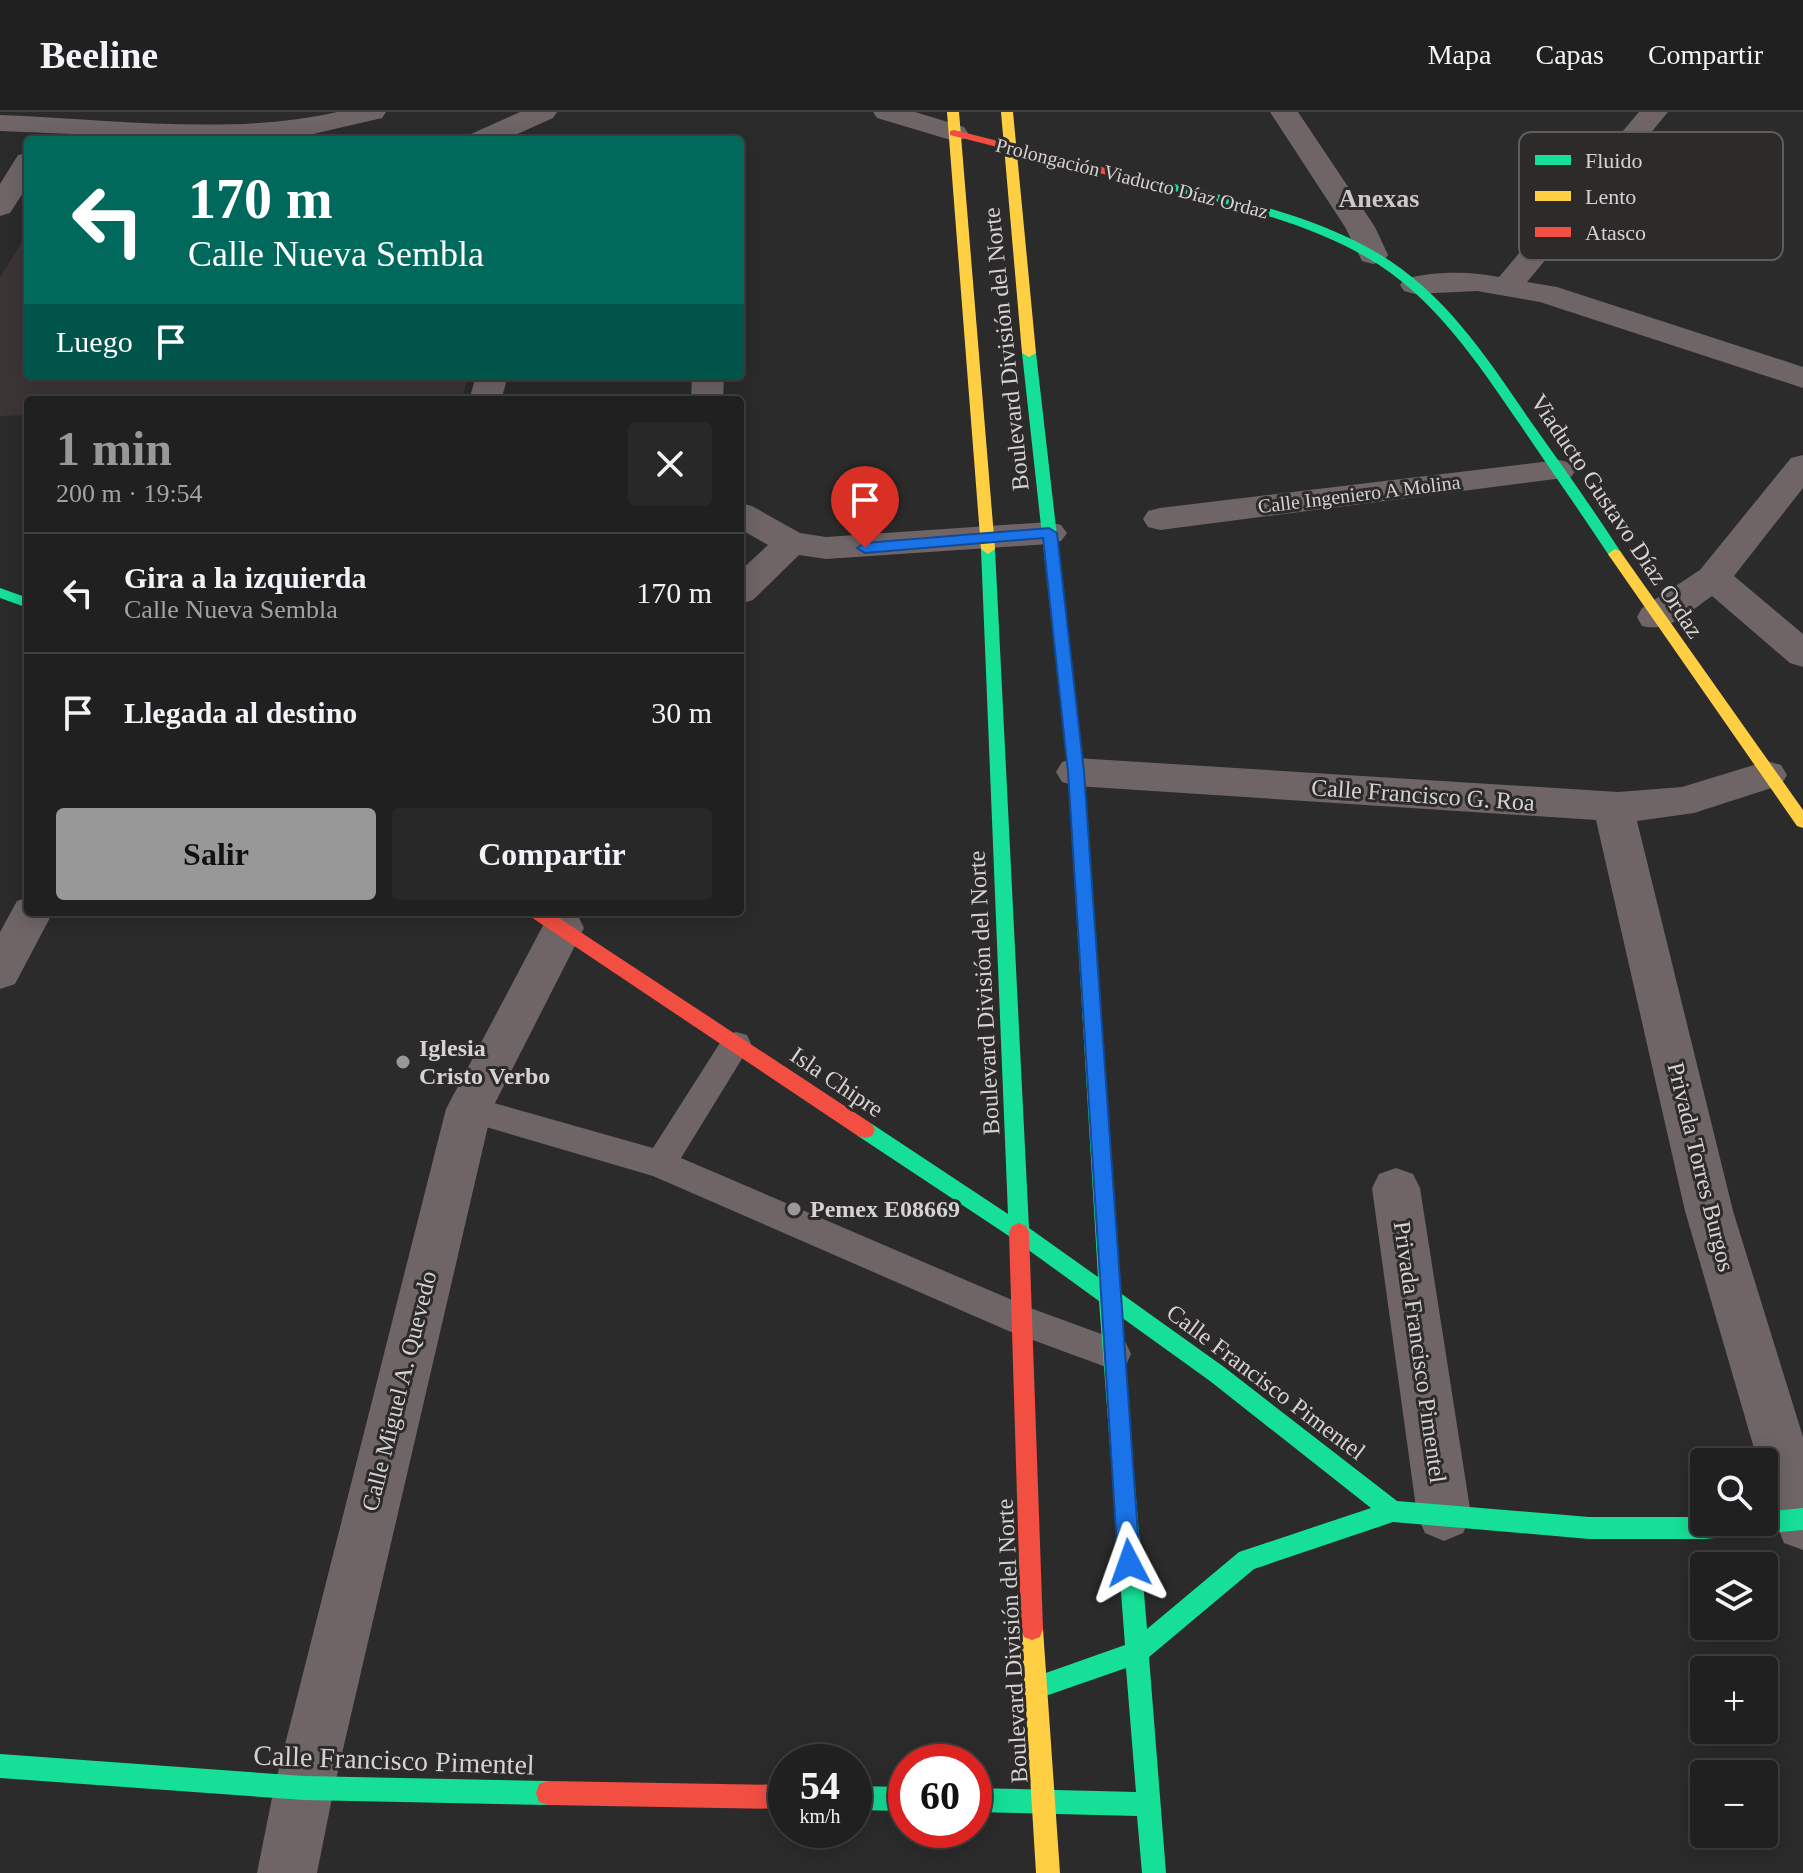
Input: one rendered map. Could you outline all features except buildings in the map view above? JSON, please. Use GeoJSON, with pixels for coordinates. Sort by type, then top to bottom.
{"type":"FeatureCollection","features":[{"type":"Feature","properties":{"kind":"main road","name":"Boulevard División del Norte"},"geometry":{"type":"LineString","coordinates":[[1007,112],[1024,306],[1076,772],[1109,1293],[1154,1873]]}},
{"type":"Feature","properties":{"kind":"main road","name":"Prolongación Viaducto Díaz Ordaz"},"geometry":{"type":"LineString","coordinates":[[953,123],[1011,147],[1264,210],[1333,235],[1373,255]]}},
{"type":"Feature","properties":{"kind":"main road","name":"Boulevard División del Norte"},"geometry":{"type":"LineString","coordinates":[[953,123],[987,538],[1023,1321],[1034,1688],[1048,1873]]}},
{"type":"Feature","properties":{"kind":"main road","name":"Viaducto Gustavo Díaz Ordaz"},"geometry":{"type":"LineString","coordinates":[[1373,255],[1415,285],[1454,322],[1559,470],[1655,617],[1803,822]]}},
{"type":"Feature","properties":{"kind":"main road"},"geometry":{"type":"LineString","coordinates":[[0,593],[24,602]]}},
{"type":"Feature","properties":{"kind":"main road","name":"Isla Chipre"},"geometry":{"type":"LineString","coordinates":[[550,920],[1109,1293]]}},
{"type":"Feature","properties":{"kind":"main road","name":"Calle Francisco Pimentel"},"geometry":{"type":"LineString","coordinates":[[1109,1293],[1393,1511]]}},
{"type":"Feature","properties":{"kind":"main road"},"geometry":{"type":"LineString","coordinates":[[1034,1688],[1136,1653],[1247,1560],[1393,1511],[1589,1528],[1704,1528],[1803,1521]]}},
{"type":"Feature","properties":{"kind":"main road","name":"Calle Francisco Pimentel"},"geometry":{"type":"LineString","coordinates":[[0,1766],[304,1788],[768,1797]]}},
{"type":"Feature","properties":{"kind":"main road"},"geometry":{"type":"LineString","coordinates":[[992,1801],[1149,1804]]}},
{"type":"Feature","properties":{"kind":"street"},"geometry":{"type":"LineString","coordinates":[[490,136],[543,112]]}},
{"type":"Feature","properties":{"kind":"street","name":"Prolongación Viaducto Díaz Ordaz"},"geometry":{"type":"LineString","coordinates":[[887,112],[953,123]]}},
{"type":"Feature","properties":{"kind":"street"},"geometry":{"type":"LineString","coordinates":[[1284,112],[1360,227],[1373,255]]}},
{"type":"Feature","properties":{"kind":"street"},"geometry":{"type":"LineString","coordinates":[[1637,132],[1654,112]]}},
{"type":"Feature","properties":{"kind":"street"},"geometry":{"type":"LineString","coordinates":[[0,123],[259,131],[372,120]]}},
{"type":"Feature","properties":{"kind":"street"},"geometry":{"type":"LineString","coordinates":[[0,207],[24,168]]}},
{"type":"Feature","properties":{"kind":"street"},"geometry":{"type":"LineString","coordinates":[[1508,285],[1529,260]]}},
{"type":"Feature","properties":{"kind":"street"},"geometry":{"type":"LineString","coordinates":[[1415,285],[1477,282],[1546,294],[1803,378]]}},
{"type":"Feature","properties":{"kind":"street"},"geometry":{"type":"LineString","coordinates":[[1655,617],[1713,578],[1803,465]]}},
{"type":"Feature","properties":{"kind":"street","name":"Calle Ingeniero A Molina"},"geometry":{"type":"LineString","coordinates":[[1160,519],[1559,470]]}},
{"type":"Feature","properties":{"kind":"street"},"geometry":{"type":"LineString","coordinates":[[744,516],[791,543],[826,548],[865,548],[1049,533]]}},
{"type":"Feature","properties":{"kind":"street"},"geometry":{"type":"LineString","coordinates":[[744,588],[791,543]]}},
{"type":"Feature","properties":{"kind":"street"},"geometry":{"type":"LineString","coordinates":[[1713,578],[1803,654]]}},
{"type":"Feature","properties":{"kind":"street","name":"Calle Francisco G. Roa"},"geometry":{"type":"LineString","coordinates":[[1076,772],[1561,805],[1668,804],[1767,775]]}},
{"type":"Feature","properties":{"kind":"street","name":"Privada Torres Burgos"},"geometry":{"type":"LineString","coordinates":[[1613,805],[1709,1211],[1803,1521]]}},
{"type":"Feature","properties":{"kind":"street"},"geometry":{"type":"LineString","coordinates":[[0,972],[30,916]]}},
{"type":"Feature","properties":{"kind":"street","name":"Calle Miguel A. Quevedo"},"geometry":{"type":"LineString","coordinates":[[287,1873],[304,1788],[469,1109],[550,920]]}},
{"type":"Feature","properties":{"kind":"street","name":"Privada Francisco Pimentel"},"geometry":{"type":"LineString","coordinates":[[1396,1188],[1444,1515]]}},
{"type":"Feature","properties":{"kind":"lane"},"geometry":{"type":"LineString","coordinates":[[660,1164],[736,1044]]}},
{"type":"Feature","properties":{"kind":"lane"},"geometry":{"type":"LineString","coordinates":[[469,1109],[660,1164],[1023,1321],[1114,1354]]}},
{"type":"Feature","properties":{"kind":"shaded area"},"geometry":{"type":"Polygon","coordinates":[[[24,239],[24,380],[468,380],[462,396],[24,396],[24,415],[0,416],[0,278],[24,239]]]}},
{"type":"Feature","properties":{"kind":"traffic: fast"},"geometry":{"type":"LineString","coordinates":[[1150,182],[1262,210],[1317,229],[1370,254],[1417,287],[1473,348],[1615,554]]}},
{"type":"Feature","properties":{"kind":"traffic: fast"},"geometry":{"type":"LineString","coordinates":[[1029,353],[1076,772],[1109,1293]]}},
{"type":"Feature","properties":{"kind":"traffic: fast"},"geometry":{"type":"LineString","coordinates":[[988,549],[1019,1232]]}},
{"type":"Feature","properties":{"kind":"traffic: fast"},"geometry":{"type":"LineString","coordinates":[[0,593],[24,602]]}},
{"type":"Feature","properties":{"kind":"traffic: fast"},"geometry":{"type":"LineString","coordinates":[[865,1130],[1019,1232]]}},
{"type":"Feature","properties":{"kind":"traffic: fast"},"geometry":{"type":"LineString","coordinates":[[1019,1232],[1217,1374],[1393,1511]]}},
{"type":"Feature","properties":{"kind":"traffic: fast"},"geometry":{"type":"LineString","coordinates":[[1109,1293],[1154,1873]]}},
{"type":"Feature","properties":{"kind":"traffic: fast"},"geometry":{"type":"LineString","coordinates":[[1034,1688],[1136,1653],[1247,1560],[1393,1511],[1589,1528],[1704,1528],[1803,1519]]}},
{"type":"Feature","properties":{"kind":"traffic: fast"},"geometry":{"type":"LineString","coordinates":[[0,1766],[304,1788],[548,1793]]}},
{"type":"Feature","properties":{"kind":"traffic: fast"},"geometry":{"type":"LineString","coordinates":[[872,1798],[888,1799]]}},
{"type":"Feature","properties":{"kind":"traffic: fast"},"geometry":{"type":"LineString","coordinates":[[992,1800],[1149,1804]]}},
{"type":"Feature","properties":{"kind":"traffic: slow"},"geometry":{"type":"LineString","coordinates":[[953,112],[988,549]]}},
{"type":"Feature","properties":{"kind":"traffic: slow"},"geometry":{"type":"LineString","coordinates":[[1007,112],[1029,353]]}},
{"type":"Feature","properties":{"kind":"traffic: slow"},"geometry":{"type":"LineString","coordinates":[[1615,554],[1803,822]]}},
{"type":"Feature","properties":{"kind":"traffic: slow"},"geometry":{"type":"LineString","coordinates":[[1032,1629],[1048,1873]]}},
{"type":"Feature","properties":{"kind":"traffic: jam"},"geometry":{"type":"LineString","coordinates":[[954,133],[1150,182]]}},
{"type":"Feature","properties":{"kind":"traffic: jam"},"geometry":{"type":"LineString","coordinates":[[543,916],[865,1130]]}},
{"type":"Feature","properties":{"kind":"traffic: jam"},"geometry":{"type":"LineString","coordinates":[[1019,1232],[1032,1629]]}},
{"type":"Feature","properties":{"kind":"traffic: jam"},"geometry":{"type":"LineString","coordinates":[[548,1793],[768,1797]]}},
{"type":"Feature","properties":{"kind":"place","name":"Iglesia Cristo Verbo"},"geometry":{"type":"Point","coordinates":[403,1062]}},
{"type":"Feature","properties":{"kind":"place","name":"Pemex E08669"},"geometry":{"type":"Point","coordinates":[794,1209]}},
{"type":"Feature","properties":{"kind":"district","name":"Anexas"},"geometry":{"type":"Point","coordinates":[1379,198]}},
{"type":"Feature","properties":{"kind":"route"},"geometry":{"type":"LineString","coordinates":[[865,548],[1049,533],[1076,772],[1129,1563]]}}]}
